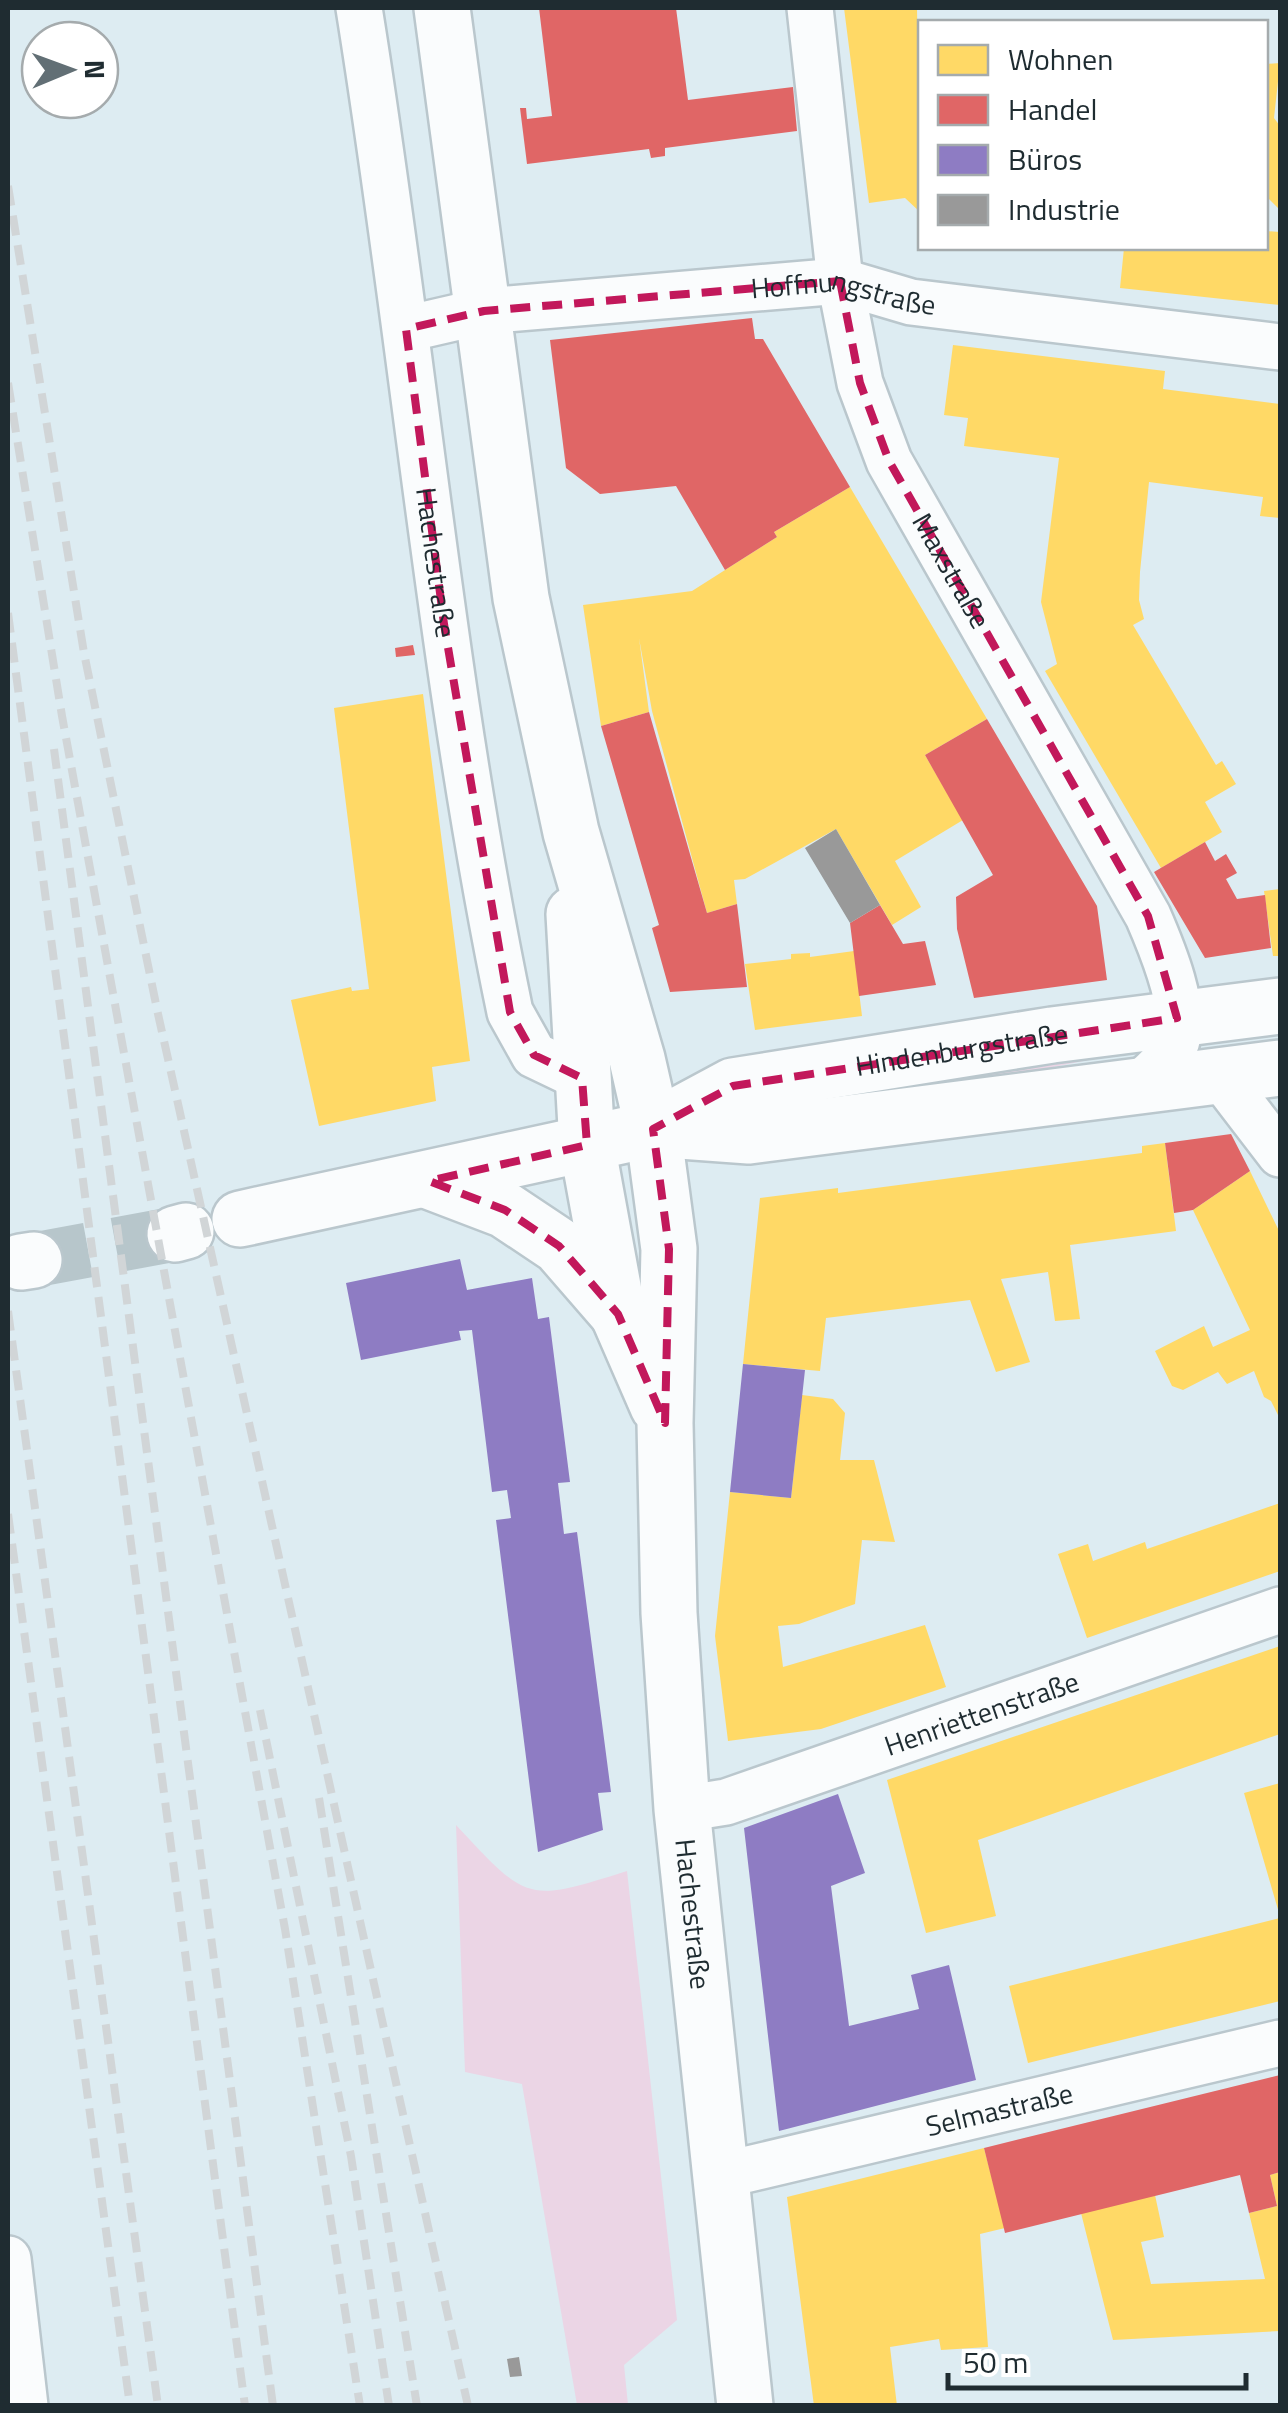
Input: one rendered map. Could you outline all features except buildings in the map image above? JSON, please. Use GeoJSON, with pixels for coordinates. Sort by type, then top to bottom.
{"type":"FeatureCollection","features":[{"type":"Feature","properties":{"kind":"street","name":"Hachestraße"},"geometry":{"type":"LineString","coordinates":[[359,8],[444,624],[510,1012],[534,1055],[582,1078]]}},
{"type":"Feature","properties":{"kind":"street","name":"Hachestraße"},"geometry":{"type":"LineString","coordinates":[[442,8],[521,598],[571,832],[632,1038],[653,1129],[668,1249],[665,1422],[669,1612],[682,1810],[745,2406]]}},
{"type":"Feature","properties":{"kind":"street","name":"Maxstraße"},"geometry":{"type":"LineString","coordinates":[[810,8],[840,281],[860,384],[889,460],[1148,916],[1167,960],[1177,1018]]}},
{"type":"Feature","properties":{"kind":"street","name":"Hoffnungstraße"},"geometry":{"type":"LineString","coordinates":[[406,328],[484,311],[840,281],[911,302],[1280,347]]}},
{"type":"Feature","properties":{"kind":"street","name":"Hachestraße"},"geometry":{"type":"LineString","coordinates":[[571,832],[587,1144],[618,1314],[665,1422]]}},
{"type":"Feature","properties":{"kind":"street","name":"Hindenburgstraße"},"geometry":{"type":"LineString","coordinates":[[240,1219],[653,1129],[733,1086],[1177,1018],[1280,1006]]}},
{"type":"Feature","properties":{"kind":"street"},"geometry":{"type":"LineString","coordinates":[[1138,1088],[1175,1046],[1177,1018]]}},
{"type":"Feature","properties":{"kind":"street","name":"Hindenburgstraße"},"geometry":{"type":"LineString","coordinates":[[653,1129],[749,1136],[1280,1068]]}},
{"type":"Feature","properties":{"kind":"street"},"geometry":{"type":"LineString","coordinates":[[1220,1077],[1280,1154]]}},
{"type":"Feature","properties":{"kind":"street"},"geometry":{"type":"LineString","coordinates":[[428,1181],[504,1210],[560,1246],[618,1314]]}},
{"type":"Feature","properties":{"kind":"street","name":"Henriettenstraße"},"geometry":{"type":"LineString","coordinates":[[682,1810],[726,1802],[1280,1610]]}},
{"type":"Feature","properties":{"kind":"street","name":"Selmastraße"},"geometry":{"type":"LineString","coordinates":[[718,2176],[1280,2043]]}},
{"type":"Feature","properties":{"kind":"street"},"geometry":{"type":"LineString","coordinates":[[8,2260],[25,2406]]}},
{"type":"Feature","properties":{"kind":"highlighted area"},"geometry":{"type":"Polygon","coordinates":[[[840,281],[860,383],[889,461],[1148,916],[1177,1018],[733,1086],[653,1129],[669,1249],[665,1423],[618,1314],[559,1246],[505,1210],[429,1181],[587,1145],[582,1078],[534,1055],[510,1012],[444,624],[406,329],[484,311],[840,281]]]}},
{"type":"Feature","properties":{"kind":"shaded area"},"geometry":{"type":"Polygon","coordinates":[[[1134,1042],[1133,1051],[776,1123],[775,1107],[1134,1042]]]}},
{"type":"Feature","properties":{"kind":"shaded area"},"geometry":{"type":"Polygon","coordinates":[[[456,1825],[499,1869],[531,1889],[568,1888],[627,1871],[677,2320],[624,2365],[628,2405],[577,2405],[522,2084],[465,2072],[456,1825]]]}},
{"type":"Feature","properties":{"kind":"tunnel"},"geometry":{"type":"LineString","coordinates":[[34,1260],[175,1234]]}},
{"type":"Feature","properties":{"kind":"railway"},"geometry":{"type":"LineString","coordinates":[[8,186],[84,653],[158,1014],[468,2406]]}},
{"type":"Feature","properties":{"kind":"railway"},"geometry":{"type":"LineString","coordinates":[[8,383],[62,716],[285,1929],[360,2406]]}},
{"type":"Feature","properties":{"kind":"railway"},"geometry":{"type":"LineString","coordinates":[[8,613],[245,2406]]}},
{"type":"Feature","properties":{"kind":"railway"},"geometry":{"type":"LineString","coordinates":[[54,749],[273,2406]]}},
{"type":"Feature","properties":{"kind":"railway"},"geometry":{"type":"LineString","coordinates":[[8,1311],[158,2406]]}},
{"type":"Feature","properties":{"kind":"railway"},"geometry":{"type":"LineString","coordinates":[[8,1514],[130,2406]]}},
{"type":"Feature","properties":{"kind":"railway"},"geometry":{"type":"LineString","coordinates":[[260,1710],[351,2156],[389,2406]]}},
{"type":"Feature","properties":{"kind":"railway"},"geometry":{"type":"LineString","coordinates":[[319,1798],[417,2406]]}}]}
